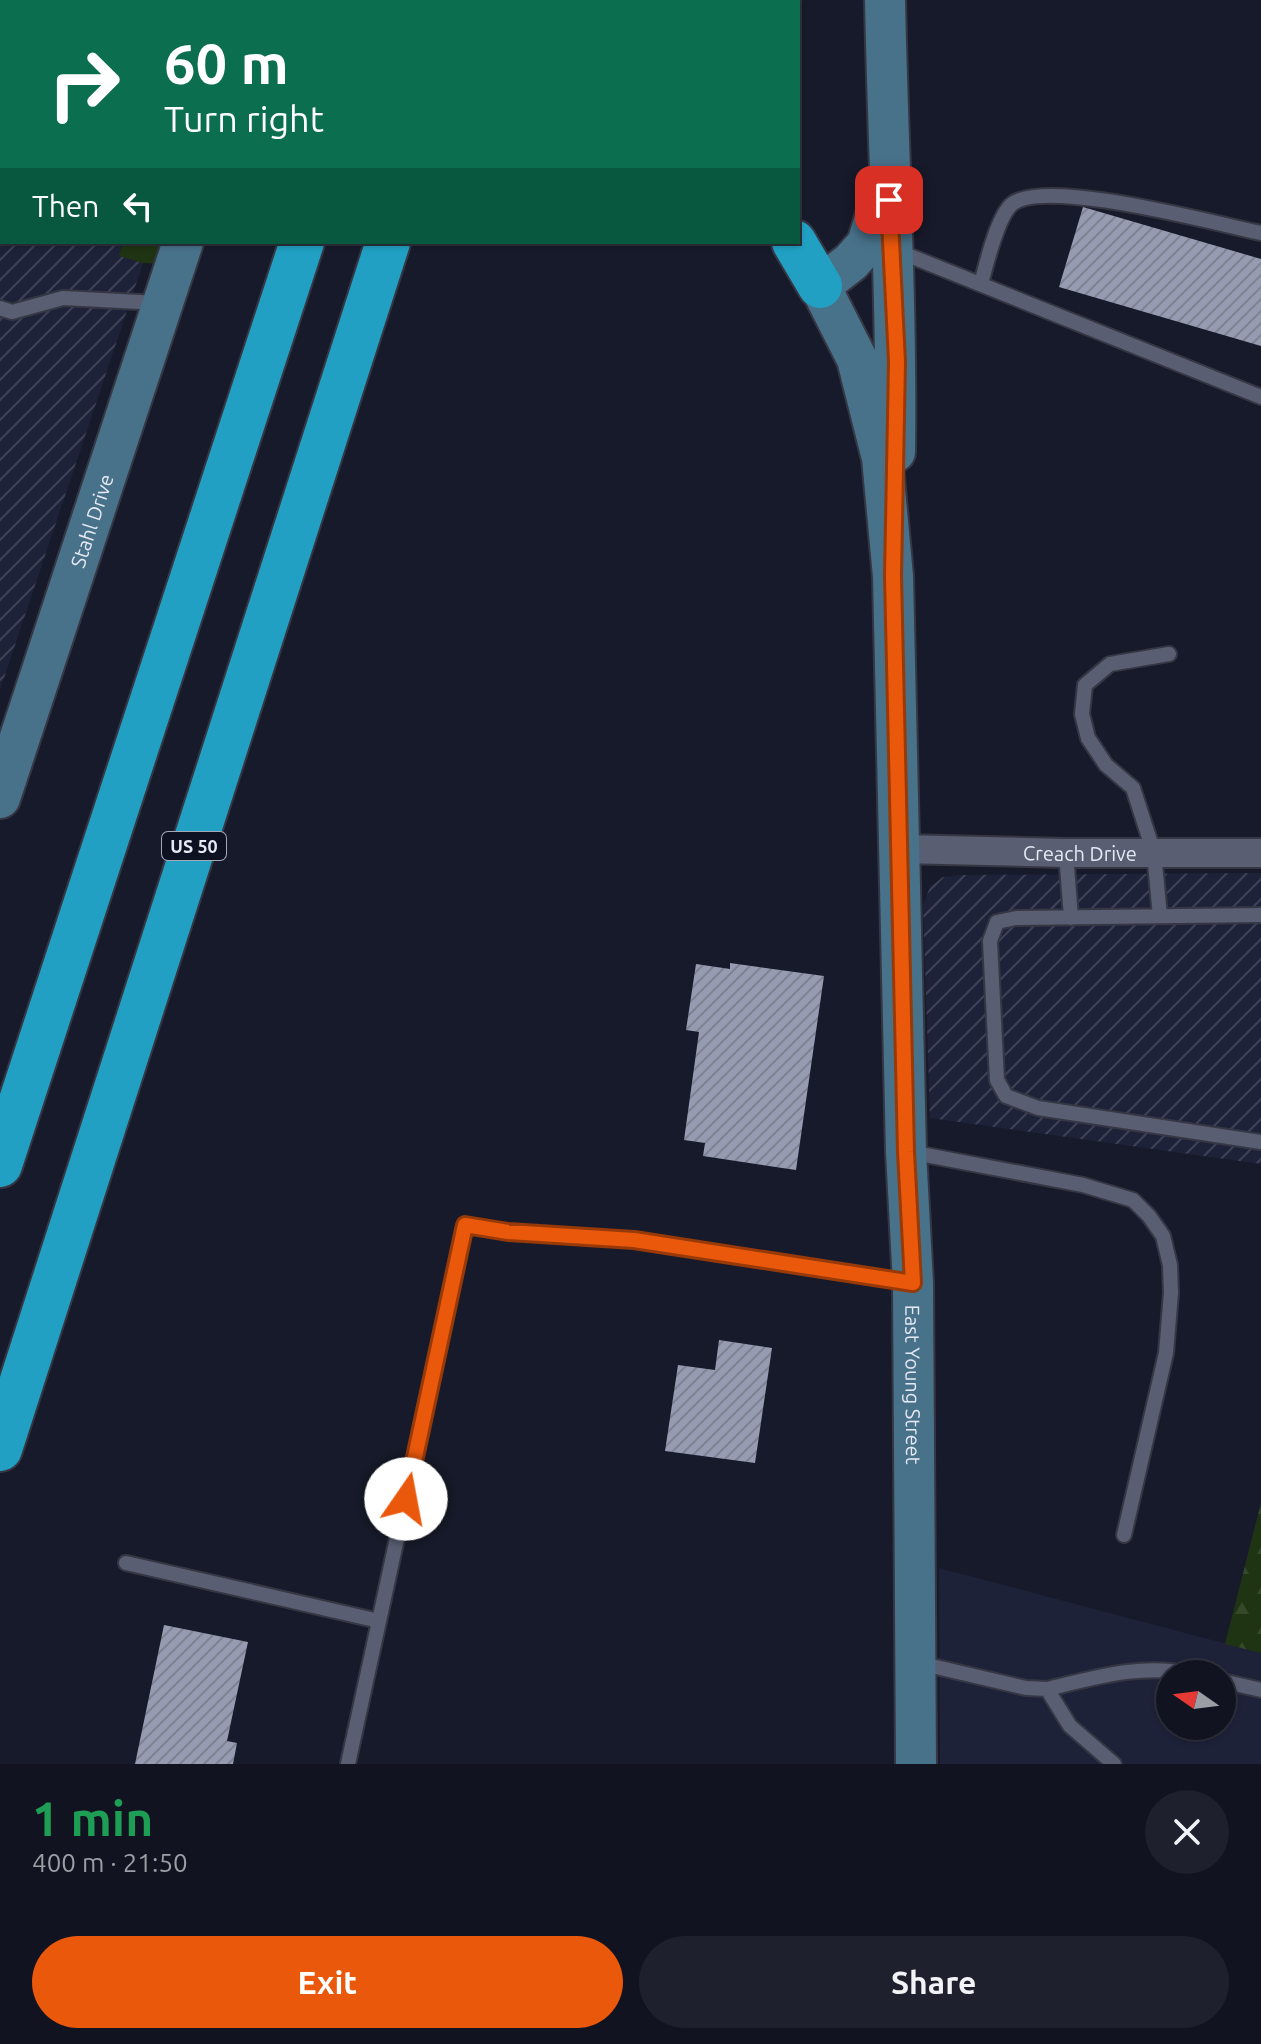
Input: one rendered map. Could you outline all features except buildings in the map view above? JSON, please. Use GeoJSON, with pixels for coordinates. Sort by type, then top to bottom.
{"type":"FeatureCollection","features":[{"type":"Feature","properties":{"kind":"highway"},"geometry":{"type":"LineString","coordinates":[[0,1165],[301,244]]}},
{"type":"Feature","properties":{"kind":"highway","name":"US 50"},"geometry":{"type":"LineString","coordinates":[[0,1449],[387,244]]}},
{"type":"Feature","properties":{"kind":"highway"},"geometry":{"type":"LineString","coordinates":[[795,244],[820,286]]}},
{"type":"Feature","properties":{"kind":"main road","name":"East Young Street"},"geometry":{"type":"LineString","coordinates":[[885,0],[888,176],[897,362],[893,576],[906,1152],[913,1283],[916,1764]]}},
{"type":"Feature","properties":{"kind":"main road"},"geometry":{"type":"LineString","coordinates":[[820,286],[851,262],[867,244],[888,176]]}},
{"type":"Feature","properties":{"kind":"main road","name":"Stahl Drive"},"geometry":{"type":"LineString","coordinates":[[0,798],[182,244]]}},
{"type":"Feature","properties":{"kind":"main road","name":"East Young Street"},"geometry":{"type":"LineString","coordinates":[[820,286],[857,359],[879,444],[893,576]]}},
{"type":"Feature","properties":{"kind":"street","name":"Creach Drive"},"geometry":{"type":"LineString","coordinates":[[900,849],[1261,853]]}},
{"type":"Feature","properties":{"kind":"lane"},"geometry":{"type":"LineString","coordinates":[[981,284],[992,243],[1010,205],[1029,195],[1096,198],[1261,233]]}},
{"type":"Feature","properties":{"kind":"lane"},"geometry":{"type":"LineString","coordinates":[[891,248],[1261,397]]}},
{"type":"Feature","properties":{"kind":"lane"},"geometry":{"type":"LineString","coordinates":[[0,308],[12,312],[63,298],[163,303]]}},
{"type":"Feature","properties":{"kind":"lane"},"geometry":{"type":"LineString","coordinates":[[1160,916],[1154,853],[1133,788],[1106,765],[1088,738],[1082,714],[1085,685],[1110,664],[1169,654]]}},
{"type":"Feature","properties":{"kind":"lane"},"geometry":{"type":"LineString","coordinates":[[1066,853],[1071,918]]}},
{"type":"Feature","properties":{"kind":"lane"},"geometry":{"type":"LineString","coordinates":[[1261,915],[1016,918],[997,922],[990,941],[997,1080],[1006,1096],[1038,1108],[1261,1142]]}},
{"type":"Feature","properties":{"kind":"lane"},"geometry":{"type":"LineString","coordinates":[[906,1152],[1083,1185],[1133,1200],[1163,1236],[1170,1265],[1171,1293],[1166,1353],[1124,1535]]}},
{"type":"Feature","properties":{"kind":"lane"},"geometry":{"type":"LineString","coordinates":[[348,1764],[465,1225],[508,1232],[634,1240],[913,1283]]}},
{"type":"Feature","properties":{"kind":"lane"},"geometry":{"type":"LineString","coordinates":[[126,1563],[379,1621]]}},
{"type":"Feature","properties":{"kind":"lane"},"geometry":{"type":"LineString","coordinates":[[915,1662],[1026,1688],[1047,1689],[1131,1670],[1156,1670]]}},
{"type":"Feature","properties":{"kind":"lane"},"geometry":{"type":"LineString","coordinates":[[1236,1684],[1261,1690]]}},
{"type":"Feature","properties":{"kind":"lane"},"geometry":{"type":"LineString","coordinates":[[1047,1689],[1070,1726],[1114,1764]]}},
{"type":"Feature","properties":{"kind":"shaded area"},"geometry":{"type":"Polygon","coordinates":[[[0,244],[123,244],[120,256],[143,263],[0,690],[0,244]]]}},
{"type":"Feature","properties":{"kind":"shaded area"},"geometry":{"type":"Polygon","coordinates":[[[1261,873],[1261,1164],[930,1118],[923,905],[930,887],[943,877],[1261,873]]]}},
{"type":"Feature","properties":{"kind":"shaded area"},"geometry":{"type":"Polygon","coordinates":[[[939,1568],[1261,1653],[1261,1764],[940,1764],[939,1568]]]}},
{"type":"Feature","properties":{"kind":"green space"},"geometry":{"type":"Polygon","coordinates":[[[122,244],[168,244],[163,264],[143,263],[119,256],[122,244]]]}},
{"type":"Feature","properties":{"kind":"green space"},"geometry":{"type":"Polygon","coordinates":[[[1261,1503],[1261,1653],[1225,1644],[1261,1503]]]}},
{"type":"Feature","properties":{"kind":"route"},"geometry":{"type":"LineString","coordinates":[[406,1499],[465,1225],[508,1232],[634,1240],[913,1283],[906,1152],[893,576],[897,362],[889,200]]}}]}
